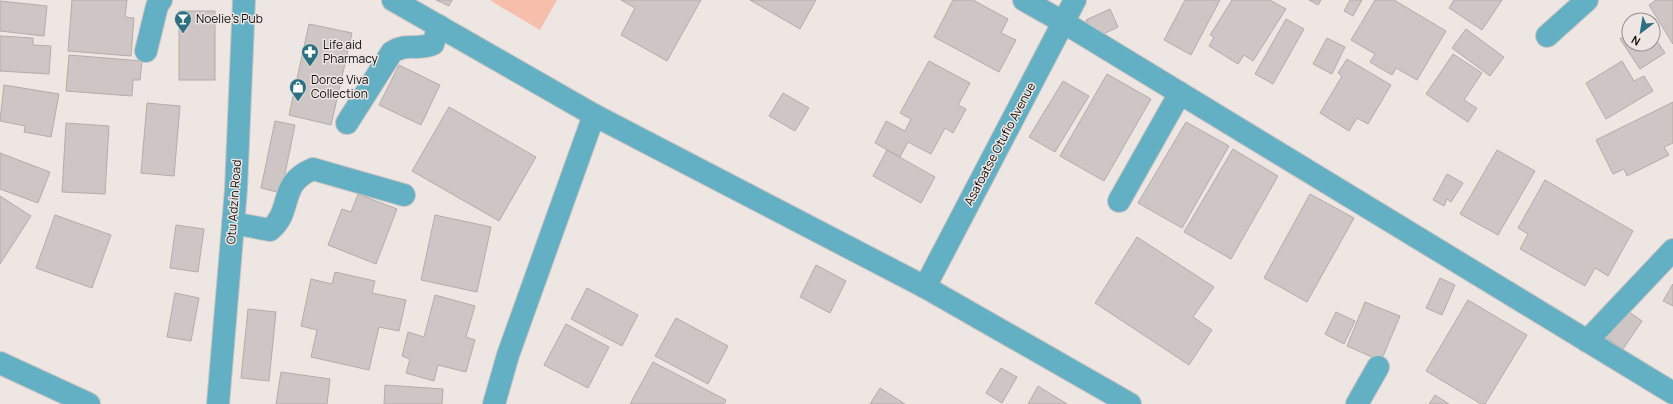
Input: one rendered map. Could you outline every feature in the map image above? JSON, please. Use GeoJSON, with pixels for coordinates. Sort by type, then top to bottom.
{"type":"FeatureCollection","features":[{"type":"Feature","properties":{"kind":"street"},"geometry":{"type":"LineString","coordinates":[[146,51],[157,6],[161,0]]}},
{"type":"Feature","properties":{"kind":"street","name":"Otu Adzin Road"},"geometry":{"type":"LineString","coordinates":[[218,404],[233,223],[241,0]]}},
{"type":"Feature","properties":{"kind":"street"},"geometry":{"type":"LineString","coordinates":[[393,0],[594,115],[925,287],[1130,404]]}},
{"type":"Feature","properties":{"kind":"street"},"geometry":{"type":"LineString","coordinates":[[1024,0],[1063,22],[1673,393]]}},
{"type":"Feature","properties":{"kind":"street","name":"Asafoatse Otufio Avenue"},"geometry":{"type":"LineString","coordinates":[[925,287],[1075,0]]}},
{"type":"Feature","properties":{"kind":"street"},"geometry":{"type":"LineString","coordinates":[[1547,36],[1587,0]]}},
{"type":"Feature","properties":{"kind":"street"},"geometry":{"type":"LineString","coordinates":[[347,123],[392,52],[403,46],[423,48],[433,44],[439,26]]}},
{"type":"Feature","properties":{"kind":"street"},"geometry":{"type":"LineString","coordinates":[[1119,201],[1180,93]]}},
{"type":"Feature","properties":{"kind":"street"},"geometry":{"type":"LineString","coordinates":[[494,404],[508,355],[594,115]]}},
{"type":"Feature","properties":{"kind":"street"},"geometry":{"type":"LineString","coordinates":[[233,223],[270,230],[277,224],[282,215],[288,192],[292,184],[304,173],[313,169],[404,195]]}},
{"type":"Feature","properties":{"kind":"street"},"geometry":{"type":"LineString","coordinates":[[1587,341],[1673,250]]}},
{"type":"Feature","properties":{"kind":"street"},"geometry":{"type":"LineString","coordinates":[[0,363],[89,404]]}},
{"type":"Feature","properties":{"kind":"street"},"geometry":{"type":"LineString","coordinates":[[1357,404],[1378,367]]}},
{"type":"Feature","properties":{"kind":"street"},"geometry":{"type":"LineString","coordinates":[[220,375],[234,404]]}},
{"type":"Feature","properties":{"kind":"shaded area"},"geometry":{"type":"Polygon","coordinates":[[[557,0],[540,30],[491,1],[557,0]]]}},
{"type":"Feature","properties":{"kind":"building"},"geometry":{"type":"Polygon","coordinates":[[[72,0],[127,0],[125,17],[134,18],[131,56],[68,51],[72,0]]]}},
{"type":"Feature","properties":{"kind":"building"},"geometry":{"type":"Polygon","coordinates":[[[436,0],[452,0],[449,6],[436,0]]]}},
{"type":"Feature","properties":{"kind":"building"},"geometry":{"type":"Polygon","coordinates":[[[621,0],[701,0],[667,61],[621,35],[635,8],[621,0]]]}},
{"type":"Feature","properties":{"kind":"building"},"geometry":{"type":"Polygon","coordinates":[[[750,0],[816,0],[800,29],[750,0]]]}},
{"type":"Feature","properties":{"kind":"building"},"geometry":{"type":"Polygon","coordinates":[[[953,0],[973,0],[1008,19],[1001,33],[1016,40],[999,72],[934,37],[953,0]]]}},
{"type":"Feature","properties":{"kind":"building"},"geometry":{"type":"Polygon","coordinates":[[[1185,0],[1220,0],[1191,55],[1164,40],[1185,0]]]}},
{"type":"Feature","properties":{"kind":"building"},"geometry":{"type":"Polygon","coordinates":[[[1232,0],[1270,0],[1286,9],[1253,61],[1244,55],[1238,64],[1209,46],[1214,37],[1210,35],[1232,0]]]}},
{"type":"Feature","properties":{"kind":"building"},"geometry":{"type":"Polygon","coordinates":[[[1309,0],[1321,0],[1318,5],[1309,0]]]}},
{"type":"Feature","properties":{"kind":"building"},"geometry":{"type":"Polygon","coordinates":[[[1350,0],[1362,0],[1353,16],[1344,11],[1350,0]]]}},
{"type":"Feature","properties":{"kind":"building"},"geometry":{"type":"Polygon","coordinates":[[[1375,0],[1394,0],[1446,31],[1417,80],[1396,68],[1392,75],[1370,62],[1375,54],[1351,40],[1375,0]]]}},
{"type":"Feature","properties":{"kind":"building"},"geometry":{"type":"Polygon","coordinates":[[[1454,0],[1502,0],[1482,30],[1449,8],[1454,0]]]}},
{"type":"Feature","properties":{"kind":"building"},"geometry":{"type":"Polygon","coordinates":[[[1656,0],[1673,0],[1673,44],[1661,24],[1661,12],[1653,12],[1649,5],[1656,0]]]}},
{"type":"Feature","properties":{"kind":"building"},"geometry":{"type":"Polygon","coordinates":[[[0,1],[47,6],[44,36],[0,31],[0,1]]]}},
{"type":"Feature","properties":{"kind":"building"},"geometry":{"type":"Polygon","coordinates":[[[1110,9],[1118,27],[1095,38],[1086,20],[1110,9]]]}},
{"type":"Feature","properties":{"kind":"building"},"geometry":{"type":"Polygon","coordinates":[[[179,11],[215,11],[215,80],[179,80],[179,11]]]}},
{"type":"Feature","properties":{"kind":"building"},"geometry":{"type":"Polygon","coordinates":[[[1286,19],[1304,29],[1273,84],[1255,74],[1286,19]]]}},
{"type":"Feature","properties":{"kind":"building"},"geometry":{"type":"Polygon","coordinates":[[[309,24],[352,33],[331,125],[289,115],[309,24]]]}},
{"type":"Feature","properties":{"kind":"building"},"geometry":{"type":"Polygon","coordinates":[[[1466,29],[1504,57],[1490,76],[1452,48],[1466,29]]]}},
{"type":"Feature","properties":{"kind":"building"},"geometry":{"type":"Polygon","coordinates":[[[0,36],[33,38],[33,45],[51,46],[49,74],[0,71],[0,36]]]}},
{"type":"Feature","properties":{"kind":"building"},"geometry":{"type":"Polygon","coordinates":[[[1327,38],[1345,47],[1332,74],[1313,64],[1327,38]]]}},
{"type":"Feature","properties":{"kind":"building"},"geometry":{"type":"Polygon","coordinates":[[[1661,47],[1665,53],[1640,69],[1629,52],[1661,52],[1661,47]]]}},
{"type":"Feature","properties":{"kind":"building"},"geometry":{"type":"Polygon","coordinates":[[[1453,54],[1482,73],[1464,100],[1477,108],[1468,122],[1426,94],[1453,54]]]}},
{"type":"Feature","properties":{"kind":"building"},"geometry":{"type":"Polygon","coordinates":[[[69,55],[142,61],[140,80],[133,80],[132,96],[66,91],[69,55]]]}},
{"type":"Feature","properties":{"kind":"building"},"geometry":{"type":"Polygon","coordinates":[[[1347,59],[1391,85],[1368,124],[1357,118],[1349,131],[1320,113],[1342,76],[1338,73],[1347,59]]]}},
{"type":"Feature","properties":{"kind":"building"},"geometry":{"type":"Polygon","coordinates":[[[929,61],[970,83],[958,105],[966,109],[953,133],[945,128],[931,154],[908,142],[900,157],[875,143],[886,121],[905,131],[911,119],[900,113],[929,61]]]}},
{"type":"Feature","properties":{"kind":"building"},"geometry":{"type":"Polygon","coordinates":[[[1622,61],[1634,81],[1644,76],[1653,91],[1606,119],[1586,83],[1622,61]]]}},
{"type":"Feature","properties":{"kind":"building"},"geometry":{"type":"Polygon","coordinates":[[[399,65],[440,85],[421,125],[379,105],[399,65]]]}},
{"type":"Feature","properties":{"kind":"building"},"geometry":{"type":"Polygon","coordinates":[[[1107,74],[1151,99],[1104,181],[1060,156],[1107,74]]]}},
{"type":"Feature","properties":{"kind":"building"},"geometry":{"type":"Polygon","coordinates":[[[1063,81],[1089,96],[1055,152],[1029,137],[1063,81]]]}},
{"type":"Feature","properties":{"kind":"building"},"geometry":{"type":"Polygon","coordinates":[[[4,85],[59,94],[51,137],[24,132],[25,126],[0,121],[4,85]]]}},
{"type":"Feature","properties":{"kind":"building"},"geometry":{"type":"Polygon","coordinates":[[[783,93],[809,108],[795,131],[769,116],[783,93]]]}},
{"type":"Feature","properties":{"kind":"building"},"geometry":{"type":"Polygon","coordinates":[[[1673,102],[1673,143],[1664,147],[1669,155],[1627,176],[1624,169],[1613,174],[1596,140],[1673,102]]]}},
{"type":"Feature","properties":{"kind":"building"},"geometry":{"type":"Polygon","coordinates":[[[147,103],[180,106],[174,176],[141,173],[147,103]]]}},
{"type":"Feature","properties":{"kind":"building"},"geometry":{"type":"Polygon","coordinates":[[[449,107],[536,157],[499,221],[412,171],[449,107]]]}},
{"type":"Feature","properties":{"kind":"building"},"geometry":{"type":"Polygon","coordinates":[[[275,121],[295,125],[281,193],[261,188],[275,121]]]}},
{"type":"Feature","properties":{"kind":"building"},"geometry":{"type":"Polygon","coordinates":[[[1186,122],[1229,146],[1182,228],[1138,203],[1186,122]]]}},
{"type":"Feature","properties":{"kind":"building"},"geometry":{"type":"Polygon","coordinates":[[[66,123],[109,126],[105,194],[62,192],[66,123]]]}},
{"type":"Feature","properties":{"kind":"building"},"geometry":{"type":"Polygon","coordinates":[[[1233,149],[1278,176],[1231,259],[1184,232],[1233,149]]]}},
{"type":"Feature","properties":{"kind":"building"},"geometry":{"type":"Polygon","coordinates":[[[887,150],[935,177],[921,203],[873,176],[887,150]]]}},
{"type":"Feature","properties":{"kind":"building"},"geometry":{"type":"Polygon","coordinates":[[[1497,150],[1535,171],[1498,235],[1460,214],[1497,150]]]}},
{"type":"Feature","properties":{"kind":"building"},"geometry":{"type":"Polygon","coordinates":[[[0,153],[50,172],[38,203],[0,189],[0,153]]]}},
{"type":"Feature","properties":{"kind":"building"},"geometry":{"type":"Polygon","coordinates":[[[1447,174],[1463,183],[1451,202],[1447,199],[1444,206],[1433,200],[1447,174]]]}},
{"type":"Feature","properties":{"kind":"building"},"geometry":{"type":"Polygon","coordinates":[[[1545,180],[1633,231],[1608,276],[1595,268],[1585,286],[1520,249],[1528,234],[1518,228],[1545,180]]]}},
{"type":"Feature","properties":{"kind":"building"},"geometry":{"type":"Polygon","coordinates":[[[358,194],[397,209],[376,264],[328,245],[342,209],[351,212],[358,194]]]}},
{"type":"Feature","properties":{"kind":"building"},"geometry":{"type":"Polygon","coordinates":[[[1310,194],[1354,218],[1307,302],[1264,278],[1310,194]]]}},
{"type":"Feature","properties":{"kind":"building"},"geometry":{"type":"Polygon","coordinates":[[[0,196],[31,216],[0,264],[0,196]]]}},
{"type":"Feature","properties":{"kind":"building"},"geometry":{"type":"Polygon","coordinates":[[[55,215],[111,235],[92,288],[36,268],[55,215]]]}},
{"type":"Feature","properties":{"kind":"building"},"geometry":{"type":"Polygon","coordinates":[[[435,215],[491,227],[477,292],[421,280],[435,215]]]}},
{"type":"Feature","properties":{"kind":"building"},"geometry":{"type":"Polygon","coordinates":[[[176,225],[204,229],[198,272],[170,268],[176,225]]]}},
{"type":"Feature","properties":{"kind":"building"},"geometry":{"type":"Polygon","coordinates":[[[1137,237],[1214,287],[1193,317],[1212,330],[1189,365],[1095,303],[1137,237]]]}},
{"type":"Feature","properties":{"kind":"building"},"geometry":{"type":"Polygon","coordinates":[[[816,265],[846,281],[830,313],[800,297],[816,265]]]}},
{"type":"Feature","properties":{"kind":"building"},"geometry":{"type":"Polygon","coordinates":[[[335,272],[375,281],[372,293],[406,300],[399,331],[379,327],[369,370],[311,357],[317,330],[301,326],[311,279],[332,284],[335,272]]]}},
{"type":"Feature","properties":{"kind":"building"},"geometry":{"type":"Polygon","coordinates":[[[1440,278],[1455,285],[1442,315],[1426,308],[1440,278]]]}},
{"type":"Feature","properties":{"kind":"building"},"geometry":{"type":"Polygon","coordinates":[[[1673,284],[1673,306],[1663,301],[1673,284]]]}},
{"type":"Feature","properties":{"kind":"building"},"geometry":{"type":"Polygon","coordinates":[[[587,288],[638,315],[622,346],[571,319],[587,288]]]}},
{"type":"Feature","properties":{"kind":"building"},"geometry":{"type":"Polygon","coordinates":[[[175,293],[199,298],[191,341],[167,337],[175,293]]]}},
{"type":"Feature","properties":{"kind":"building"},"geometry":{"type":"Polygon","coordinates":[[[435,295],[475,306],[466,337],[475,340],[466,372],[438,365],[434,381],[406,373],[410,359],[402,356],[408,332],[424,337],[435,295]]]}},
{"type":"Feature","properties":{"kind":"building"},"geometry":{"type":"Polygon","coordinates":[[[1468,300],[1527,335],[1485,404],[1481,404],[1426,371],[1468,300]]]}},
{"type":"Feature","properties":{"kind":"building"},"geometry":{"type":"Polygon","coordinates":[[[1365,302],[1400,316],[1381,361],[1347,346],[1365,302]]]}},
{"type":"Feature","properties":{"kind":"building"},"geometry":{"type":"Polygon","coordinates":[[[248,309],[276,312],[269,381],[241,378],[248,309]]]}},
{"type":"Feature","properties":{"kind":"building"},"geometry":{"type":"Polygon","coordinates":[[[1625,309],[1642,321],[1623,349],[1605,337],[1625,309]]]}},
{"type":"Feature","properties":{"kind":"building"},"geometry":{"type":"Polygon","coordinates":[[[1336,312],[1355,321],[1344,344],[1325,334],[1336,312]]]}},
{"type":"Feature","properties":{"kind":"building"},"geometry":{"type":"Polygon","coordinates":[[[676,318],[728,346],[708,384],[655,356],[676,318]]]}},
{"type":"Feature","properties":{"kind":"building"},"geometry":{"type":"Polygon","coordinates":[[[566,324],[609,347],[588,388],[544,365],[566,324]]]}},
{"type":"Feature","properties":{"kind":"building"},"geometry":{"type":"Polygon","coordinates":[[[653,362],[726,400],[724,404],[630,404],[653,362]]]}},
{"type":"Feature","properties":{"kind":"building"},"geometry":{"type":"Polygon","coordinates":[[[1001,368],[1017,377],[1002,403],[986,393],[1001,368]]]}},
{"type":"Feature","properties":{"kind":"building"},"geometry":{"type":"Polygon","coordinates":[[[281,372],[330,379],[327,404],[276,404],[281,372]]]}},
{"type":"Feature","properties":{"kind":"building"},"geometry":{"type":"Polygon","coordinates":[[[385,385],[443,389],[442,404],[384,404],[385,385]]]}},
{"type":"Feature","properties":{"kind":"building"},"geometry":{"type":"Polygon","coordinates":[[[1038,386],[1067,404],[1028,404],[1038,386]]]}},
{"type":"Feature","properties":{"kind":"building"},"geometry":{"type":"Polygon","coordinates":[[[880,388],[905,404],[870,404],[880,388]]]}},
{"type":"Feature","properties":{"kind":"building"},"geometry":{"type":"Polygon","coordinates":[[[1435,395],[1449,404],[1429,404],[1435,395]]]}},
{"type":"Feature","properties":{"kind":"place","name":"Noelie's Pub"},"geometry":{"type":"Point","coordinates":[183,34]}},
{"type":"Feature","properties":{"kind":"place","name":"Life aid Pharmacy"},"geometry":{"type":"Point","coordinates":[310,67]}},
{"type":"Feature","properties":{"kind":"place","name":"Dorce Viva Collection"},"geometry":{"type":"Point","coordinates":[298,102]}}]}
